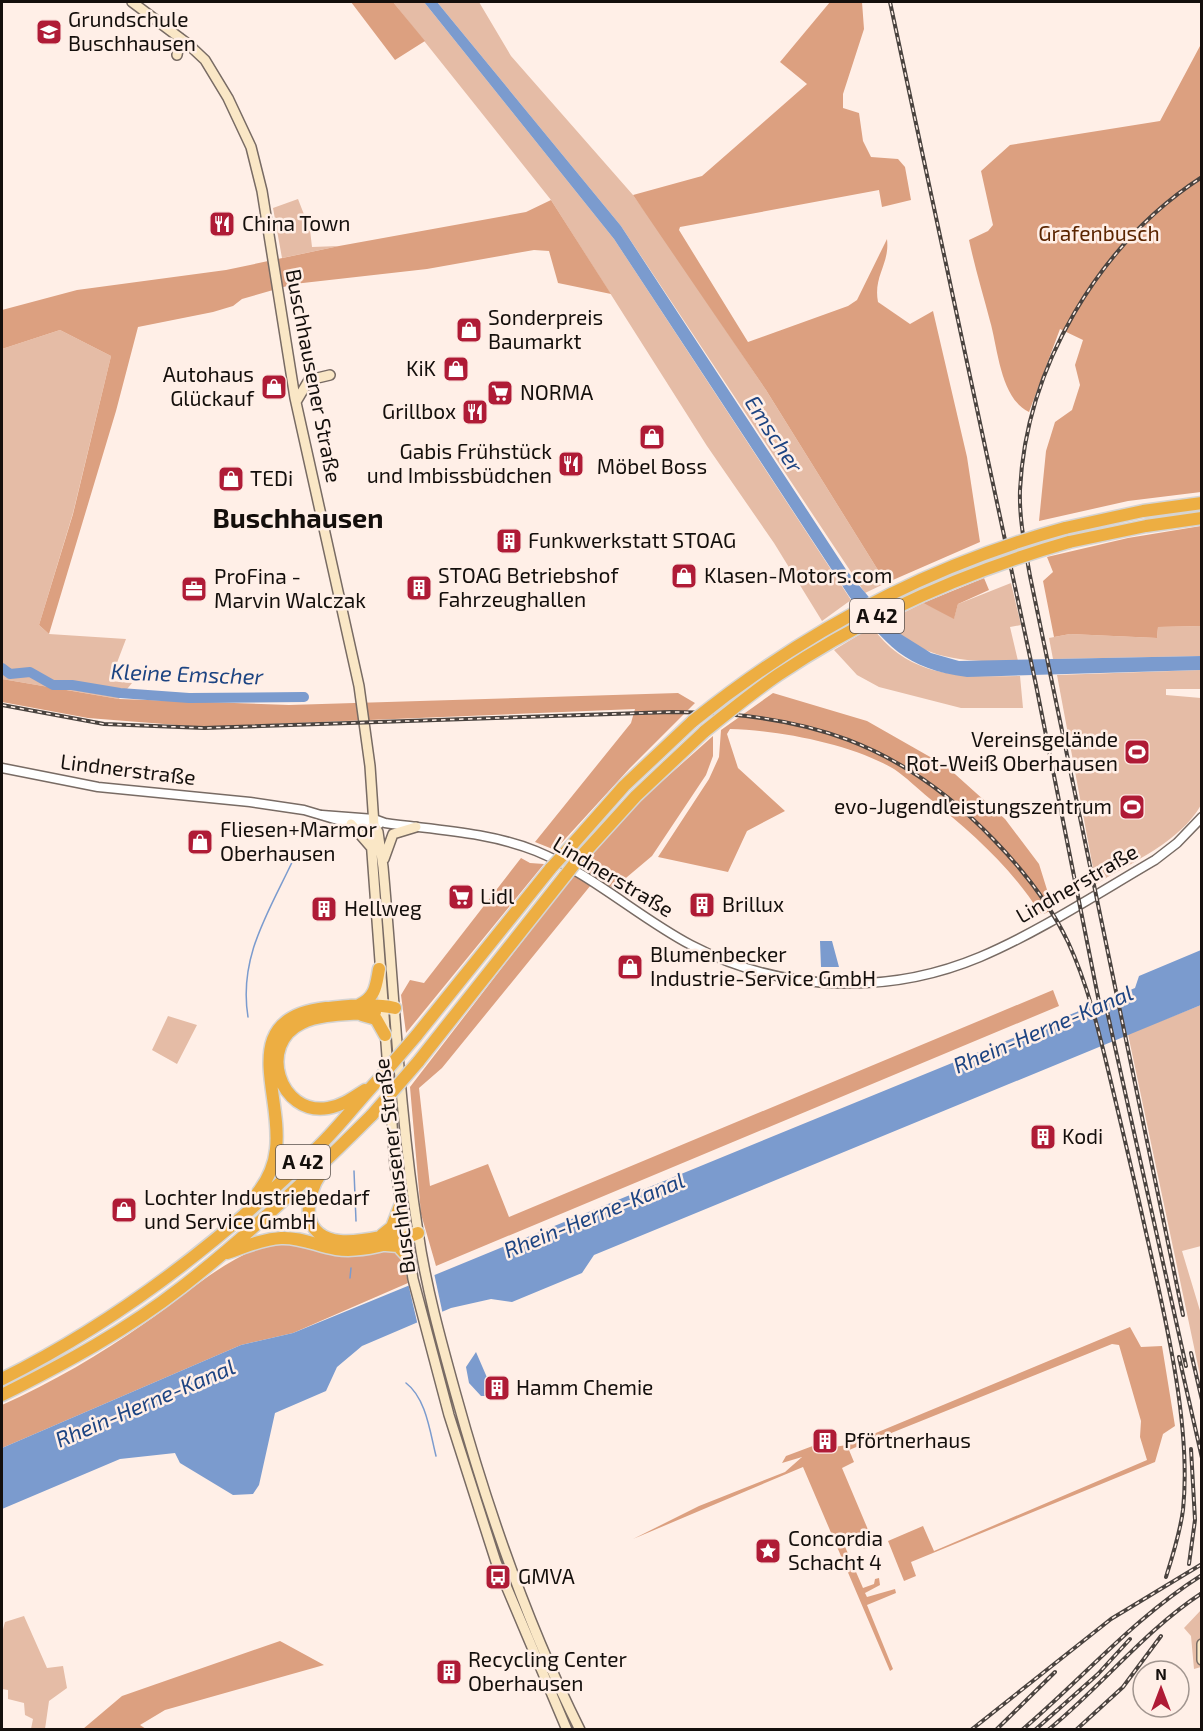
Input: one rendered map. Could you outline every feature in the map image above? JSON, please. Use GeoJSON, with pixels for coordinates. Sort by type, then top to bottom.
{"type":"FeatureCollection","features":[{"type":"Feature","properties":{"kind":"highway","name":"A 42"},"geometry":{"type":"LineString","coordinates":[[2,1379],[104,1320],[251,1210],[320,1146],[378,1081],[551,868],[624,786],[693,721],[787,651],[862,606],[976,556],[1065,528],[1133,513],[1202,503]]}},
{"type":"Feature","properties":{"kind":"highway","name":"A 42"},"geometry":{"type":"LineString","coordinates":[[2,1395],[132,1322],[182,1287],[269,1215],[372,1115],[418,1062],[576,862],[636,796],[705,731],[776,676],[830,642],[890,609],[982,569],[1069,542],[1146,526],[1202,518]]}},
{"type":"Feature","properties":{"kind":"highway"},"geometry":{"type":"LineString","coordinates":[[378,1081],[344,1103],[331,1108],[318,1108],[304,1105],[292,1098],[277,1073],[277,1060],[281,1044],[298,1025],[315,1018],[357,1010],[374,992],[379,969]]}},
{"type":"Feature","properties":{"kind":"highway"},"geometry":{"type":"LineString","coordinates":[[221,1233],[226,1223],[259,1192],[273,1165],[277,1128],[268,1062],[275,1036],[287,1022],[303,1013],[388,1008]]}},
{"type":"Feature","properties":{"kind":"highway"},"geometry":{"type":"LineString","coordinates":[[357,1010],[376,1019],[386,1035]]}},
{"type":"Feature","properties":{"kind":"highway"},"geometry":{"type":"LineString","coordinates":[[326,1161],[308,1201],[309,1216],[316,1228],[326,1236],[340,1241],[380,1240],[398,1246],[409,1258]]}},
{"type":"Feature","properties":{"kind":"highway"},"geometry":{"type":"LineString","coordinates":[[380,1240],[392,1227],[400,1206]]}},
{"type":"Feature","properties":{"kind":"highway"},"geometry":{"type":"LineString","coordinates":[[218,1256],[278,1238],[298,1239],[340,1250],[410,1235]]}},
{"type":"Feature","properties":{"kind":"main road","name":"Buschhausener Straße"},"geometry":{"type":"LineString","coordinates":[[132,2],[200,55],[213,72],[251,147],[262,190],[296,402],[359,686],[370,766],[374,822],[378,832],[383,867],[388,1008],[410,1235],[409,1258],[425,1328],[468,1480],[567,1730]]}},
{"type":"Feature","properties":{"kind":"main road"},"geometry":{"type":"LineString","coordinates":[[177,56],[180,38]]}},
{"type":"Feature","properties":{"kind":"main road"},"geometry":{"type":"LineString","coordinates":[[296,402],[309,380],[330,375]]}},
{"type":"Feature","properties":{"kind":"main road","name":"Buschhausener Straße"},"geometry":{"type":"LineString","coordinates":[[374,822],[371,832],[371,848],[379,969],[388,1008],[386,1035],[400,1206],[426,1275],[502,1563]]}},
{"type":"Feature","properties":{"kind":"main road"},"geometry":{"type":"LineString","coordinates":[[351,824],[371,848]]}},
{"type":"Feature","properties":{"kind":"main road"},"geometry":{"type":"LineString","coordinates":[[383,867],[393,834],[416,827]]}},
{"type":"Feature","properties":{"kind":"main road","name":"Buschhausener Straße"},"geometry":{"type":"LineString","coordinates":[[514,1595],[580,1730]]}},
{"type":"Feature","properties":{"kind":"main road"},"geometry":{"type":"LineString","coordinates":[[1202,1644],[1202,1660]]}},
{"type":"Feature","properties":{"kind":"street","name":"Lindnerstraße"},"geometry":{"type":"LineString","coordinates":[[2,768],[98,787],[250,802],[322,815],[491,838],[536,851],[577,871],[684,941],[743,967],[798,980],[860,984],[888,982],[931,974],[1006,945],[1155,860],[1177,843],[1202,817]]}},
{"type":"Feature","properties":{"kind":"street","name":"Lindnerstraße"},"geometry":{"type":"LineString","coordinates":[[322,815],[351,824],[374,822]]}},
{"type":"Feature","properties":{"kind":"shaded area"},"geometry":{"type":"Polygon","coordinates":[[[393,2],[424,2],[614,239],[851,600],[822,621],[774,543],[707,446],[551,200],[393,2]]]}},
{"type":"Feature","properties":{"kind":"shaded area"},"geometry":{"type":"Polygon","coordinates":[[[437,2],[479,2],[511,56],[633,195],[766,390],[886,583],[865,593],[621,226],[437,2]]]}},
{"type":"Feature","properties":{"kind":"shaded area"},"geometry":{"type":"Polygon","coordinates":[[[298,199],[310,230],[312,247],[339,246],[282,258],[273,208],[298,199]]]}},
{"type":"Feature","properties":{"kind":"shaded area"},"geometry":{"type":"Polygon","coordinates":[[[60,330],[111,356],[73,513],[39,625],[49,634],[126,639],[110,681],[132,683],[119,699],[2,679],[2,349],[60,330]]]}},
{"type":"Feature","properties":{"kind":"shaded area"},"geometry":{"type":"Polygon","coordinates":[[[1011,583],[1021,625],[1010,627],[1018,661],[964,660],[930,652],[900,635],[887,621],[923,603],[954,618],[958,604],[1011,583]]]}},
{"type":"Feature","properties":{"kind":"shaded area"},"geometry":{"type":"Polygon","coordinates":[[[1201,626],[1201,656],[1053,659],[1049,638],[1070,634],[1157,638],[1158,627],[1201,626]]]}},
{"type":"Feature","properties":{"kind":"shaded area"},"geometry":{"type":"Polygon","coordinates":[[[872,627],[903,657],[920,666],[958,675],[1020,676],[1023,708],[961,708],[879,687],[857,675],[834,650],[872,627]]]}},
{"type":"Feature","properties":{"kind":"shaded area","name":"Vereinsgelände Rot-Weiß Oberhausen"},"geometry":{"type":"Polygon","coordinates":[[[1201,670],[1201,689],[1166,689],[1166,695],[1201,698],[1201,805],[1181,830],[1168,840],[1096,884],[1057,675],[1201,670]]]}},
{"type":"Feature","properties":{"kind":"shaded area"},"geometry":{"type":"Polygon","coordinates":[[[1201,1005],[1201,1246],[1182,1251],[1201,1314],[1201,1380],[1128,1034],[1201,1005]]]}},
{"type":"Feature","properties":{"kind":"shaded area"},"geometry":{"type":"Polygon","coordinates":[[[168,1016],[197,1025],[177,1064],[152,1050],[168,1016]]]}},
{"type":"Feature","properties":{"kind":"shaded area"},"geometry":{"type":"Polygon","coordinates":[[[1201,1610],[1201,1667],[1194,1669],[1191,1636],[1184,1628],[1201,1610]]]}},
{"type":"Feature","properties":{"kind":"shaded area"},"geometry":{"type":"Polygon","coordinates":[[[24,1616],[47,1668],[63,1666],[67,1688],[49,1701],[45,1729],[31,1729],[33,1719],[25,1715],[24,1703],[8,1699],[8,1690],[2,1689],[2,1633],[5,1622],[24,1616]]]}},
{"type":"Feature","properties":{"kind":"green space"},"geometry":{"type":"Polygon","coordinates":[[[351,2],[393,2],[425,41],[395,60],[351,2]]]}},
{"type":"Feature","properties":{"kind":"green space"},"geometry":{"type":"Polygon","coordinates":[[[830,2],[862,2],[864,29],[843,94],[843,108],[859,113],[863,141],[871,157],[898,159],[905,167],[911,200],[882,207],[879,190],[680,227],[679,230],[748,342],[848,306],[857,300],[887,239],[886,256],[878,285],[878,302],[910,324],[933,311],[967,457],[980,542],[886,583],[766,390],[633,195],[702,176],[807,84],[780,62],[830,2]]]}},
{"type":"Feature","properties":{"kind":"green space","name":"Grafenbusch"},"geometry":{"type":"Polygon","coordinates":[[[1200,46],[1201,492],[1128,501],[1039,521],[1046,451],[1055,422],[1072,410],[1080,385],[1075,365],[1083,340],[1060,329],[1029,412],[1019,405],[1006,384],[1002,371],[969,240],[988,231],[993,225],[981,171],[1010,145],[1160,121],[1200,46]]]}},
{"type":"Feature","properties":{"kind":"green space"},"geometry":{"type":"Polygon","coordinates":[[[551,200],[611,294],[558,283],[549,251],[534,250],[427,269],[294,284],[242,299],[233,306],[213,312],[138,327],[116,411],[49,634],[39,625],[73,514],[111,356],[60,330],[2,349],[2,310],[77,290],[226,270],[339,246],[526,212],[551,200]]]}},
{"type":"Feature","properties":{"kind":"green space"},"geometry":{"type":"Polygon","coordinates":[[[1201,526],[1201,626],[1158,627],[1157,638],[1070,634],[1054,637],[1043,581],[1053,572],[1047,557],[1128,538],[1201,526]]]}},
{"type":"Feature","properties":{"kind":"green space"},"geometry":{"type":"Polygon","coordinates":[[[984,578],[989,590],[958,604],[954,619],[923,603],[984,578]]]}},
{"type":"Feature","properties":{"kind":"green space"},"geometry":{"type":"Polygon","coordinates":[[[2,679],[119,699],[289,705],[678,693],[695,703],[630,768],[555,850],[535,842],[631,723],[635,709],[202,727],[88,718],[2,702],[2,679]]]}},
{"type":"Feature","properties":{"kind":"green space"},"geometry":{"type":"Polygon","coordinates":[[[773,693],[867,721],[946,766],[1005,819],[1039,864],[1053,909],[1044,914],[1040,913],[1016,880],[989,851],[894,769],[857,752],[814,740],[770,732],[730,729],[727,734],[738,768],[785,811],[747,831],[728,872],[658,857],[709,779],[719,757],[721,730],[773,693]]]}},
{"type":"Feature","properties":{"kind":"green space"},"geometry":{"type":"Polygon","coordinates":[[[713,736],[713,756],[706,775],[652,856],[614,888],[595,880],[442,1068],[419,1088],[430,1186],[488,1164],[509,1217],[1053,990],[1059,1006],[436,1266],[421,1214],[410,1087],[572,877],[641,800],[713,736]]]}},
{"type":"Feature","properties":{"kind":"green space"},"geometry":{"type":"Polygon","coordinates":[[[521,858],[530,863],[544,864],[406,1033],[401,995],[410,980],[424,983],[521,858]]]}},
{"type":"Feature","properties":{"kind":"green space"},"geometry":{"type":"Polygon","coordinates":[[[274,1243],[390,1247],[403,1258],[408,1283],[293,1333],[241,1345],[2,1448],[2,1405],[57,1378],[111,1346],[207,1277],[239,1257],[274,1243]]]}},
{"type":"Feature","properties":{"kind":"green space"},"geometry":{"type":"Polygon","coordinates":[[[1130,1327],[1141,1347],[1162,1346],[1175,1426],[1163,1434],[1155,1462],[911,1562],[916,1576],[904,1581],[888,1541],[923,1526],[934,1551],[1147,1460],[1140,1437],[1141,1421],[1119,1345],[1112,1344],[849,1450],[854,1462],[842,1468],[869,1532],[869,1544],[864,1549],[856,1536],[843,1542],[863,1588],[874,1584],[875,1579],[879,1578],[880,1585],[865,1593],[867,1597],[895,1589],[896,1593],[867,1605],[893,1669],[890,1671],[803,1467],[633,1539],[699,1506],[785,1472],[802,1457],[782,1463],[786,1456],[818,1444],[821,1449],[847,1445],[1130,1327]]]}},
{"type":"Feature","properties":{"kind":"green space"},"geometry":{"type":"Polygon","coordinates":[[[280,1641],[324,1665],[165,1710],[140,1725],[146,1729],[83,1729],[122,1696],[280,1641]]]}},
{"type":"Feature","properties":{"kind":"water"},"geometry":{"type":"Polygon","coordinates":[[[424,2],[437,2],[621,226],[847,571],[899,633],[931,653],[959,661],[1201,656],[1201,670],[967,677],[927,668],[898,652],[874,628],[849,596],[614,239],[424,2]]]}},
{"type":"Feature","properties":{"kind":"water"},"geometry":{"type":"Polygon","coordinates":[[[820,941],[832,941],[839,967],[821,967],[820,941]]]}},
{"type":"Feature","properties":{"kind":"water","name":"Rhein-Herne-Kanal"},"geometry":{"type":"Polygon","coordinates":[[[1201,950],[1201,1005],[594,1255],[582,1273],[512,1302],[491,1299],[451,1308],[362,1346],[337,1367],[326,1391],[275,1413],[259,1485],[253,1494],[233,1495],[180,1463],[175,1453],[120,1459],[2,1509],[2,1448],[241,1345],[293,1333],[1135,988],[1139,976],[1201,950]]]}},
{"type":"Feature","properties":{"kind":"water"},"geometry":{"type":"Polygon","coordinates":[[[476,1352],[495,1396],[481,1396],[469,1383],[466,1367],[476,1352]]]}},
{"type":"Feature","properties":{"kind":"pier"},"geometry":{"type":"Polygon","coordinates":[[[434,1273],[443,1315],[418,1326],[408,1283],[434,1273]]]}},
{"type":"Feature","properties":{"kind":"waterway","name":"Kleine Emscher"},"geometry":{"type":"LineString","coordinates":[[2,668],[10,674],[30,672],[53,685],[72,685],[120,693],[189,698],[304,697]]}},
{"type":"Feature","properties":{"kind":"waterway","name":"Kleine Emscher"},"geometry":{"type":"LineString","coordinates":[[248,1017],[246,995],[252,953],[258,934],[295,856]]}},
{"type":"Feature","properties":{"kind":"waterway","name":"Kleine Emscher"},"geometry":{"type":"LineString","coordinates":[[354,1171],[356,1221]]}},
{"type":"Feature","properties":{"kind":"waterway","name":"Kleine Emscher"},"geometry":{"type":"LineString","coordinates":[[350,1278],[351,1268]]}},
{"type":"Feature","properties":{"kind":"waterway","name":"Kleine Emscher"},"geometry":{"type":"LineString","coordinates":[[406,1383],[413,1389],[423,1406],[436,1456]]}},
{"type":"Feature","properties":{"kind":"railway"},"geometry":{"type":"LineString","coordinates":[[890,2],[1036,685],[1101,1012]]}},
{"type":"Feature","properties":{"kind":"railway"},"geometry":{"type":"LineString","coordinates":[[1183,1315],[1030,576],[1021,522],[1020,490],[1025,444],[1036,399],[1053,355],[1075,312],[1101,273],[1131,237],[1165,205],[1202,177]]}},
{"type":"Feature","properties":{"kind":"railway"},"geometry":{"type":"LineString","coordinates":[[2,705],[104,724],[204,728],[671,712],[719,714],[764,718],[807,727],[848,740],[886,757],[923,779],[959,807],[994,840],[1035,888],[1053,914],[1068,942],[1087,992],[1106,1061],[1168,1332],[1180,1406],[1184,1442],[1183,1510],[1166,1577]]}},
{"type":"Feature","properties":{"kind":"railway"},"geometry":{"type":"LineString","coordinates":[[1105,1002],[1186,1366]]}},
{"type":"Feature","properties":{"kind":"railway"},"geometry":{"type":"LineString","coordinates":[[1191,1353],[1202,1400]]}},
{"type":"Feature","properties":{"kind":"railway"},"geometry":{"type":"LineString","coordinates":[[1179,1357],[1202,1458]]}},
{"type":"Feature","properties":{"kind":"railway"},"geometry":{"type":"LineString","coordinates":[[1189,1564],[1195,1520],[1191,1449]]}},
{"type":"Feature","properties":{"kind":"railway"},"geometry":{"type":"LineString","coordinates":[[971,1730],[1111,1619],[1202,1564]]}},
{"type":"Feature","properties":{"kind":"railway"},"geometry":{"type":"LineString","coordinates":[[1022,1730],[1131,1629],[1202,1575]]}},
{"type":"Feature","properties":{"kind":"railway"},"geometry":{"type":"LineString","coordinates":[[1048,1730],[1161,1624],[1202,1593]]}},
{"type":"Feature","properties":{"kind":"railway"},"geometry":{"type":"LineString","coordinates":[[1076,1730],[1123,1687],[1161,1636]]}},
{"type":"Feature","properties":{"kind":"railway"},"geometry":{"type":"LineString","coordinates":[[1035,1730],[1098,1674],[1130,1639]]}},
{"type":"Feature","properties":{"kind":"railway"},"geometry":{"type":"LineString","coordinates":[[996,1730],[1055,1672]]}},
{"type":"Feature","properties":{"kind":"place","name":"Grundschule Buschhausen"},"geometry":{"type":"Point","coordinates":[49,32]}},
{"type":"Feature","properties":{"kind":"place","name":"China Town"},"geometry":{"type":"Point","coordinates":[222,224]}},
{"type":"Feature","properties":{"kind":"place","name":"Sonderpreis Baumarkt"},"geometry":{"type":"Point","coordinates":[469,330]}},
{"type":"Feature","properties":{"kind":"place","name":"KiK"},"geometry":{"type":"Point","coordinates":[456,369]}},
{"type":"Feature","properties":{"kind":"place","name":"Autohaus Glückauf"},"geometry":{"type":"Point","coordinates":[274,387]}},
{"type":"Feature","properties":{"kind":"place","name":"NORMA"},"geometry":{"type":"Point","coordinates":[500,393]}},
{"type":"Feature","properties":{"kind":"place","name":"Grillbox"},"geometry":{"type":"Point","coordinates":[475,412]}},
{"type":"Feature","properties":{"kind":"place","name":"Möbel Boss"},"geometry":{"type":"Point","coordinates":[652,437]}},
{"type":"Feature","properties":{"kind":"place","name":"Gabis Frühstück und Imbissbüdchen"},"geometry":{"type":"Point","coordinates":[571,464]}},
{"type":"Feature","properties":{"kind":"place","name":"TEDi"},"geometry":{"type":"Point","coordinates":[231,479]}},
{"type":"Feature","properties":{"kind":"place","name":"Funkwerkstatt STOAG"},"geometry":{"type":"Point","coordinates":[509,541]}},
{"type":"Feature","properties":{"kind":"place","name":"Klasen-Motors.com"},"geometry":{"type":"Point","coordinates":[684,576]}},
{"type":"Feature","properties":{"kind":"place","name":"STOAG Betriebshof Fahrzeughallen"},"geometry":{"type":"Point","coordinates":[419,588]}},
{"type":"Feature","properties":{"kind":"place","name":"ProFina - Marvin Walczak"},"geometry":{"type":"Point","coordinates":[194,589]}},
{"type":"Feature","properties":{"kind":"place","name":"Vereinsgelände Rot-Weiß Oberhausen"},"geometry":{"type":"Point","coordinates":[1137,752]}},
{"type":"Feature","properties":{"kind":"place","name":"evo-Jugendleistungszentrum"},"geometry":{"type":"Point","coordinates":[1132,807]}},
{"type":"Feature","properties":{"kind":"place","name":"Fliesen+Marmor Oberhausen"},"geometry":{"type":"Point","coordinates":[200,842]}},
{"type":"Feature","properties":{"kind":"place","name":"Lidl"},"geometry":{"type":"Point","coordinates":[461,897]}},
{"type":"Feature","properties":{"kind":"place","name":"Brillux"},"geometry":{"type":"Point","coordinates":[702,905]}},
{"type":"Feature","properties":{"kind":"place","name":"Hellweg"},"geometry":{"type":"Point","coordinates":[324,909]}},
{"type":"Feature","properties":{"kind":"place","name":"Blumenbecker Industrie-Service GmbH"},"geometry":{"type":"Point","coordinates":[630,967]}},
{"type":"Feature","properties":{"kind":"place","name":"Kodi"},"geometry":{"type":"Point","coordinates":[1043,1137]}},
{"type":"Feature","properties":{"kind":"place","name":"Lochter Industriebedarf und Service GmbH"},"geometry":{"type":"Point","coordinates":[124,1210]}},
{"type":"Feature","properties":{"kind":"place","name":"Hamm Chemie"},"geometry":{"type":"Point","coordinates":[497,1388]}},
{"type":"Feature","properties":{"kind":"place","name":"Pförtnerhaus"},"geometry":{"type":"Point","coordinates":[825,1441]}},
{"type":"Feature","properties":{"kind":"place","name":"Concordia Schacht 4"},"geometry":{"type":"Point","coordinates":[768,1551]}},
{"type":"Feature","properties":{"kind":"place","name":"GMVA"},"geometry":{"type":"Point","coordinates":[498,1577]}},
{"type":"Feature","properties":{"kind":"place","name":"Recycling Center Oberhausen"},"geometry":{"type":"Point","coordinates":[449,1672]}},
{"type":"Feature","properties":{"kind":"district","name":"Buschhausen"},"geometry":{"type":"Point","coordinates":[298,519]}},
{"type":"Feature","properties":{"kind":"water label","name":"Emscher"},"geometry":{"type":"Point","coordinates":[774,434]}}]}
